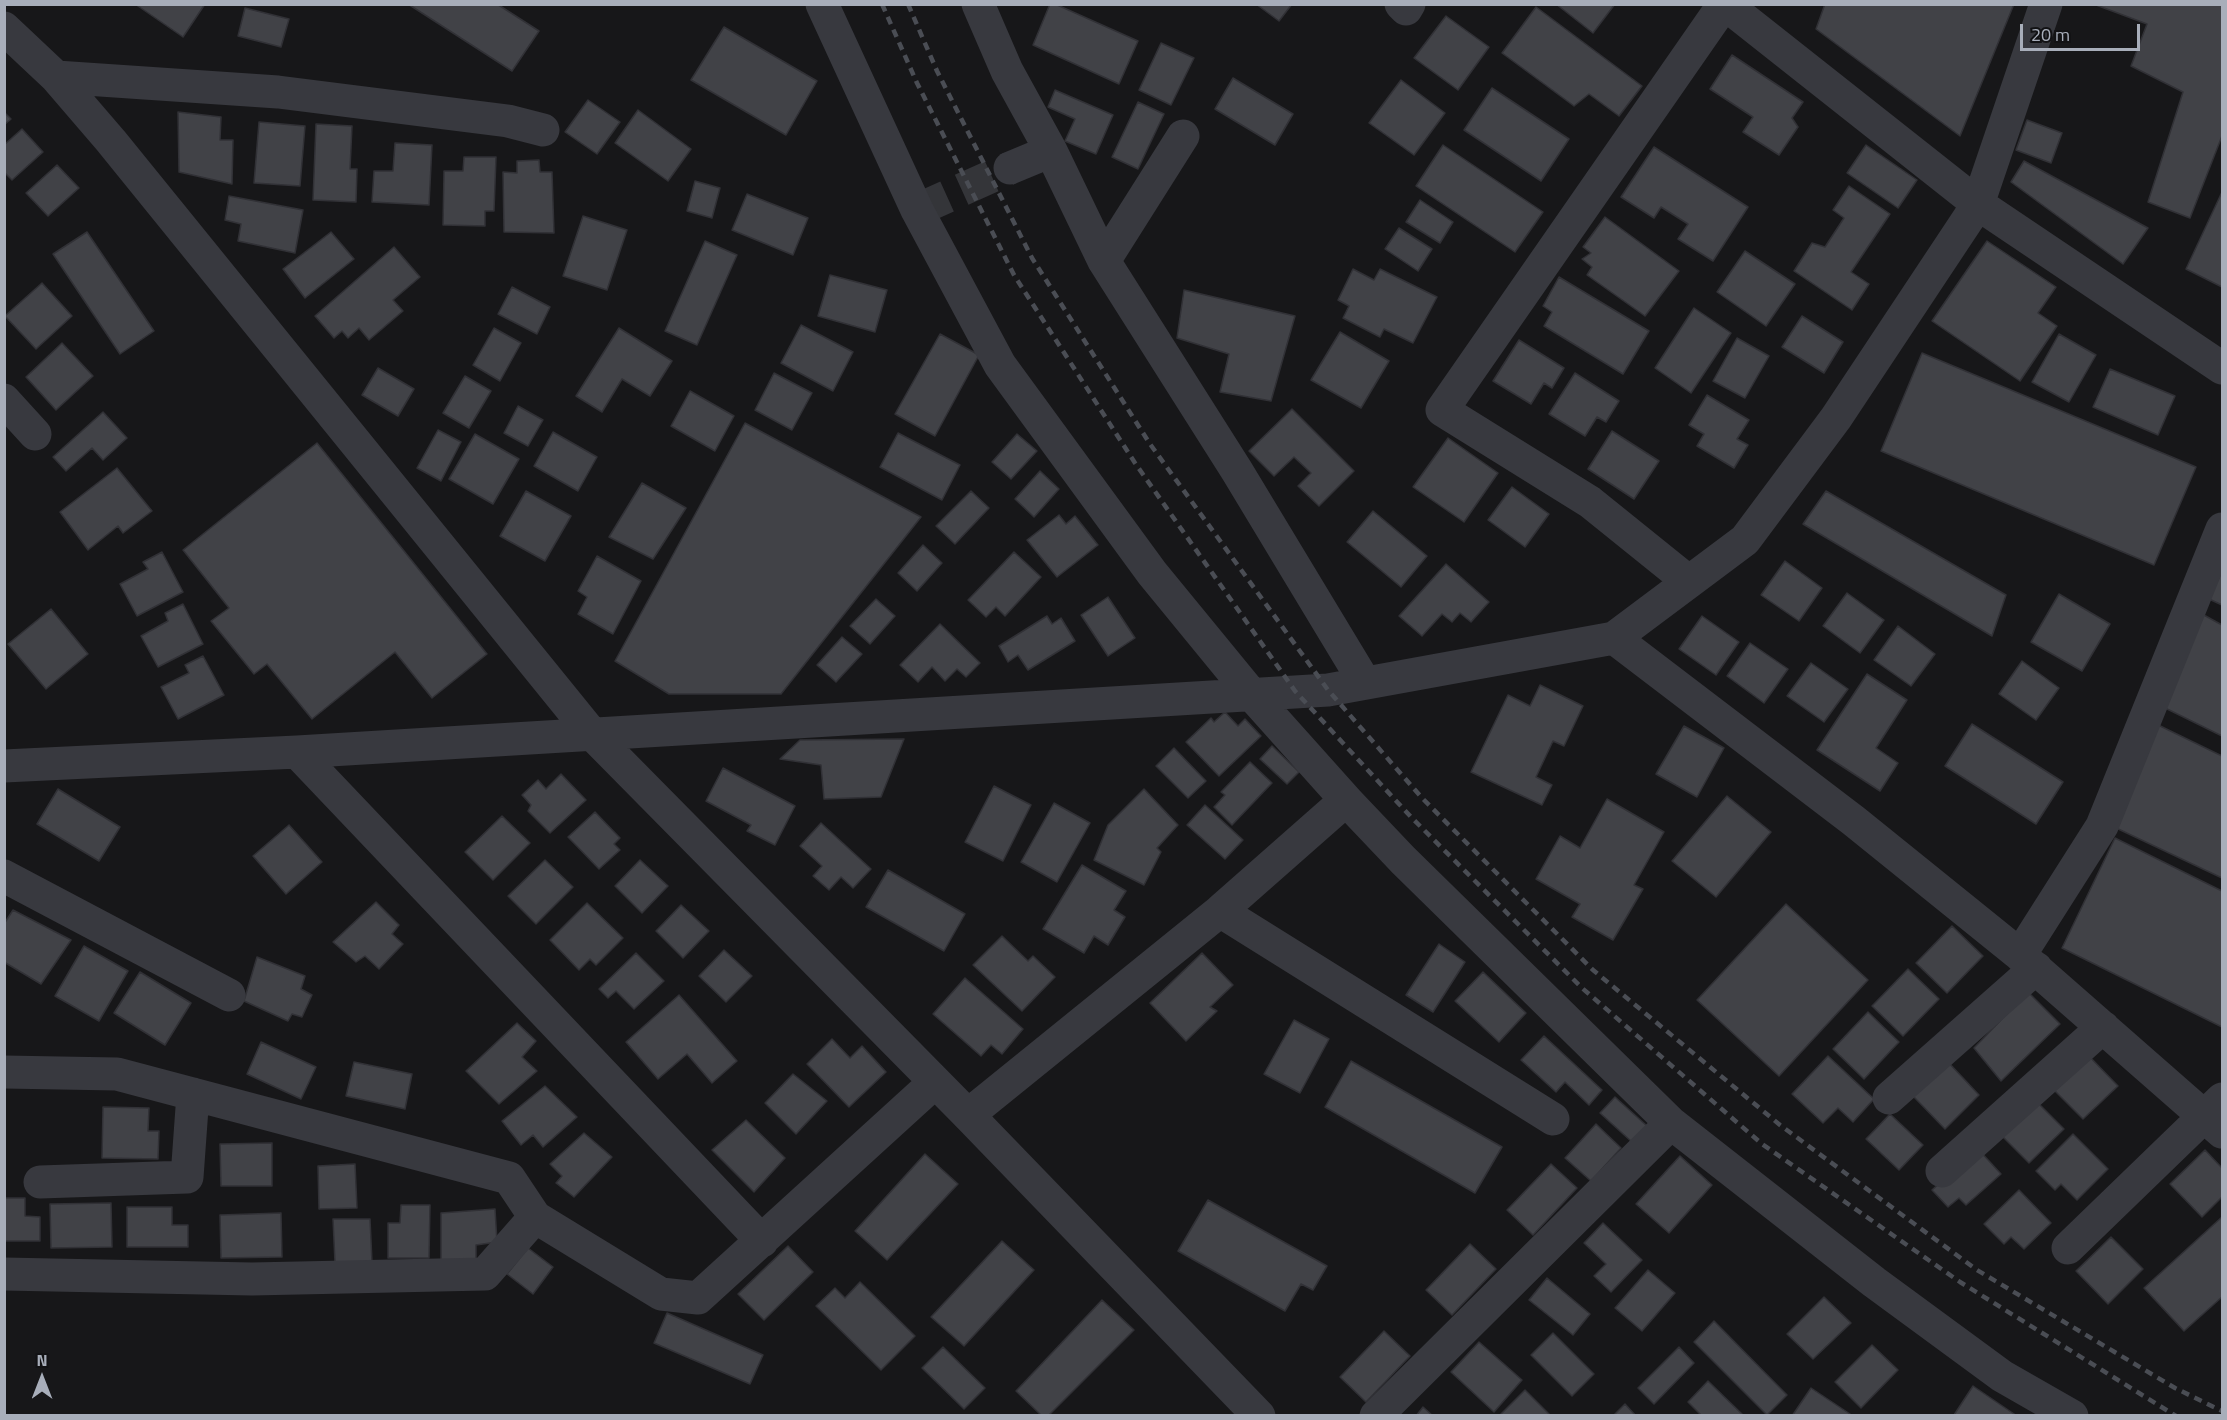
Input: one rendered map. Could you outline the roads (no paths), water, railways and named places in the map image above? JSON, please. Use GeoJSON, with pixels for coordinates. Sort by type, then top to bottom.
{"type":"FeatureCollection","features":[{"type":"Feature","properties":{"kind":"street"},"geometry":{"type":"LineString","coordinates":[[822,4],[917,210],[1000,365],[1152,573],[1252,695],[1346,800],[1427,884],[1671,1123],[1874,1282],[2002,1376],[2072,1416]]}},
{"type":"Feature","properties":{"kind":"street"},"geometry":{"type":"LineString","coordinates":[[978,4],[1007,70],[1051,151],[1104,261],[1237,471],[1365,683]]}},
{"type":"Feature","properties":{"kind":"street"},"geometry":{"type":"LineString","coordinates":[[1401,4],[1406,9],[1409,4]]}},
{"type":"Feature","properties":{"kind":"street"},"geometry":{"type":"LineString","coordinates":[[1688,581],[1590,502],[1442,410],[1724,4],[1978,204],[2223,368]]}},
{"type":"Feature","properties":{"kind":"street"},"geometry":{"type":"LineString","coordinates":[[4,766],[297,752],[1328,690],[1614,638],[1746,540],[1836,418],[1978,204],[2046,4]]}},
{"type":"Feature","properties":{"kind":"street"},"geometry":{"type":"LineString","coordinates":[[4,28],[56,77],[111,141],[591,733],[968,1115],[1259,1416]]}},
{"type":"Feature","properties":{"kind":"street"},"geometry":{"type":"LineString","coordinates":[[56,77],[278,92],[507,121],[543,130]]}},
{"type":"Feature","properties":{"kind":"street"},"geometry":{"type":"LineString","coordinates":[[1104,261],[1183,136]]}},
{"type":"Feature","properties":{"kind":"street"},"geometry":{"type":"LineString","coordinates":[[1010,168],[1051,151]]}},
{"type":"Feature","properties":{"kind":"street"},"geometry":{"type":"LineString","coordinates":[[4,399],[35,434]]}},
{"type":"Feature","properties":{"kind":"street"},"geometry":{"type":"LineString","coordinates":[[1889,1098],[2028,962],[2102,826],[2223,529]]}},
{"type":"Feature","properties":{"kind":"street"},"geometry":{"type":"LineString","coordinates":[[1614,638],[1854,821],[2028,962],[2103,1027],[2217,1116],[2068,1248]]}},
{"type":"Feature","properties":{"kind":"street"},"geometry":{"type":"LineString","coordinates":[[297,752],[762,1241]]}},
{"type":"Feature","properties":{"kind":"street"},"geometry":{"type":"LineString","coordinates":[[968,1115],[1220,911],[1346,800]]}},
{"type":"Feature","properties":{"kind":"street"},"geometry":{"type":"LineString","coordinates":[[4,876],[230,995]]}},
{"type":"Feature","properties":{"kind":"street"},"geometry":{"type":"LineString","coordinates":[[1220,911],[1553,1119]]}},
{"type":"Feature","properties":{"kind":"street"},"geometry":{"type":"LineString","coordinates":[[1942,1171],[2103,1027]]}},
{"type":"Feature","properties":{"kind":"street"},"geometry":{"type":"LineString","coordinates":[[4,1072],[117,1074],[509,1178],[535,1217],[661,1294],[698,1298],[935,1082]]}},
{"type":"Feature","properties":{"kind":"street"},"geometry":{"type":"LineString","coordinates":[[39,1182],[187,1177],[193,1094]]}},
{"type":"Feature","properties":{"kind":"street"},"geometry":{"type":"LineString","coordinates":[[1377,1416],[1671,1123]]}},
{"type":"Feature","properties":{"kind":"street"},"geometry":{"type":"LineString","coordinates":[[4,1274],[252,1279],[485,1274],[535,1217]]}},
{"type":"Feature","properties":{"kind":"tunnel"},"geometry":{"type":"LineString","coordinates":[[917,210],[1010,168]]}},
{"type":"Feature","properties":{"kind":"railway"},"geometry":{"type":"LineString","coordinates":[[882,4],[917,83],[1014,275],[1135,463],[1295,691],[1411,817],[1582,988],[1762,1144],[1960,1282],[2176,1416]]}},
{"type":"Feature","properties":{"kind":"railway"},"geometry":{"type":"LineString","coordinates":[[908,4],[937,71],[1032,258],[1150,444],[1328,690],[1422,798],[1593,970],[1780,1125],[1977,1270],[2175,1388],[2222,1411]]}}]}
